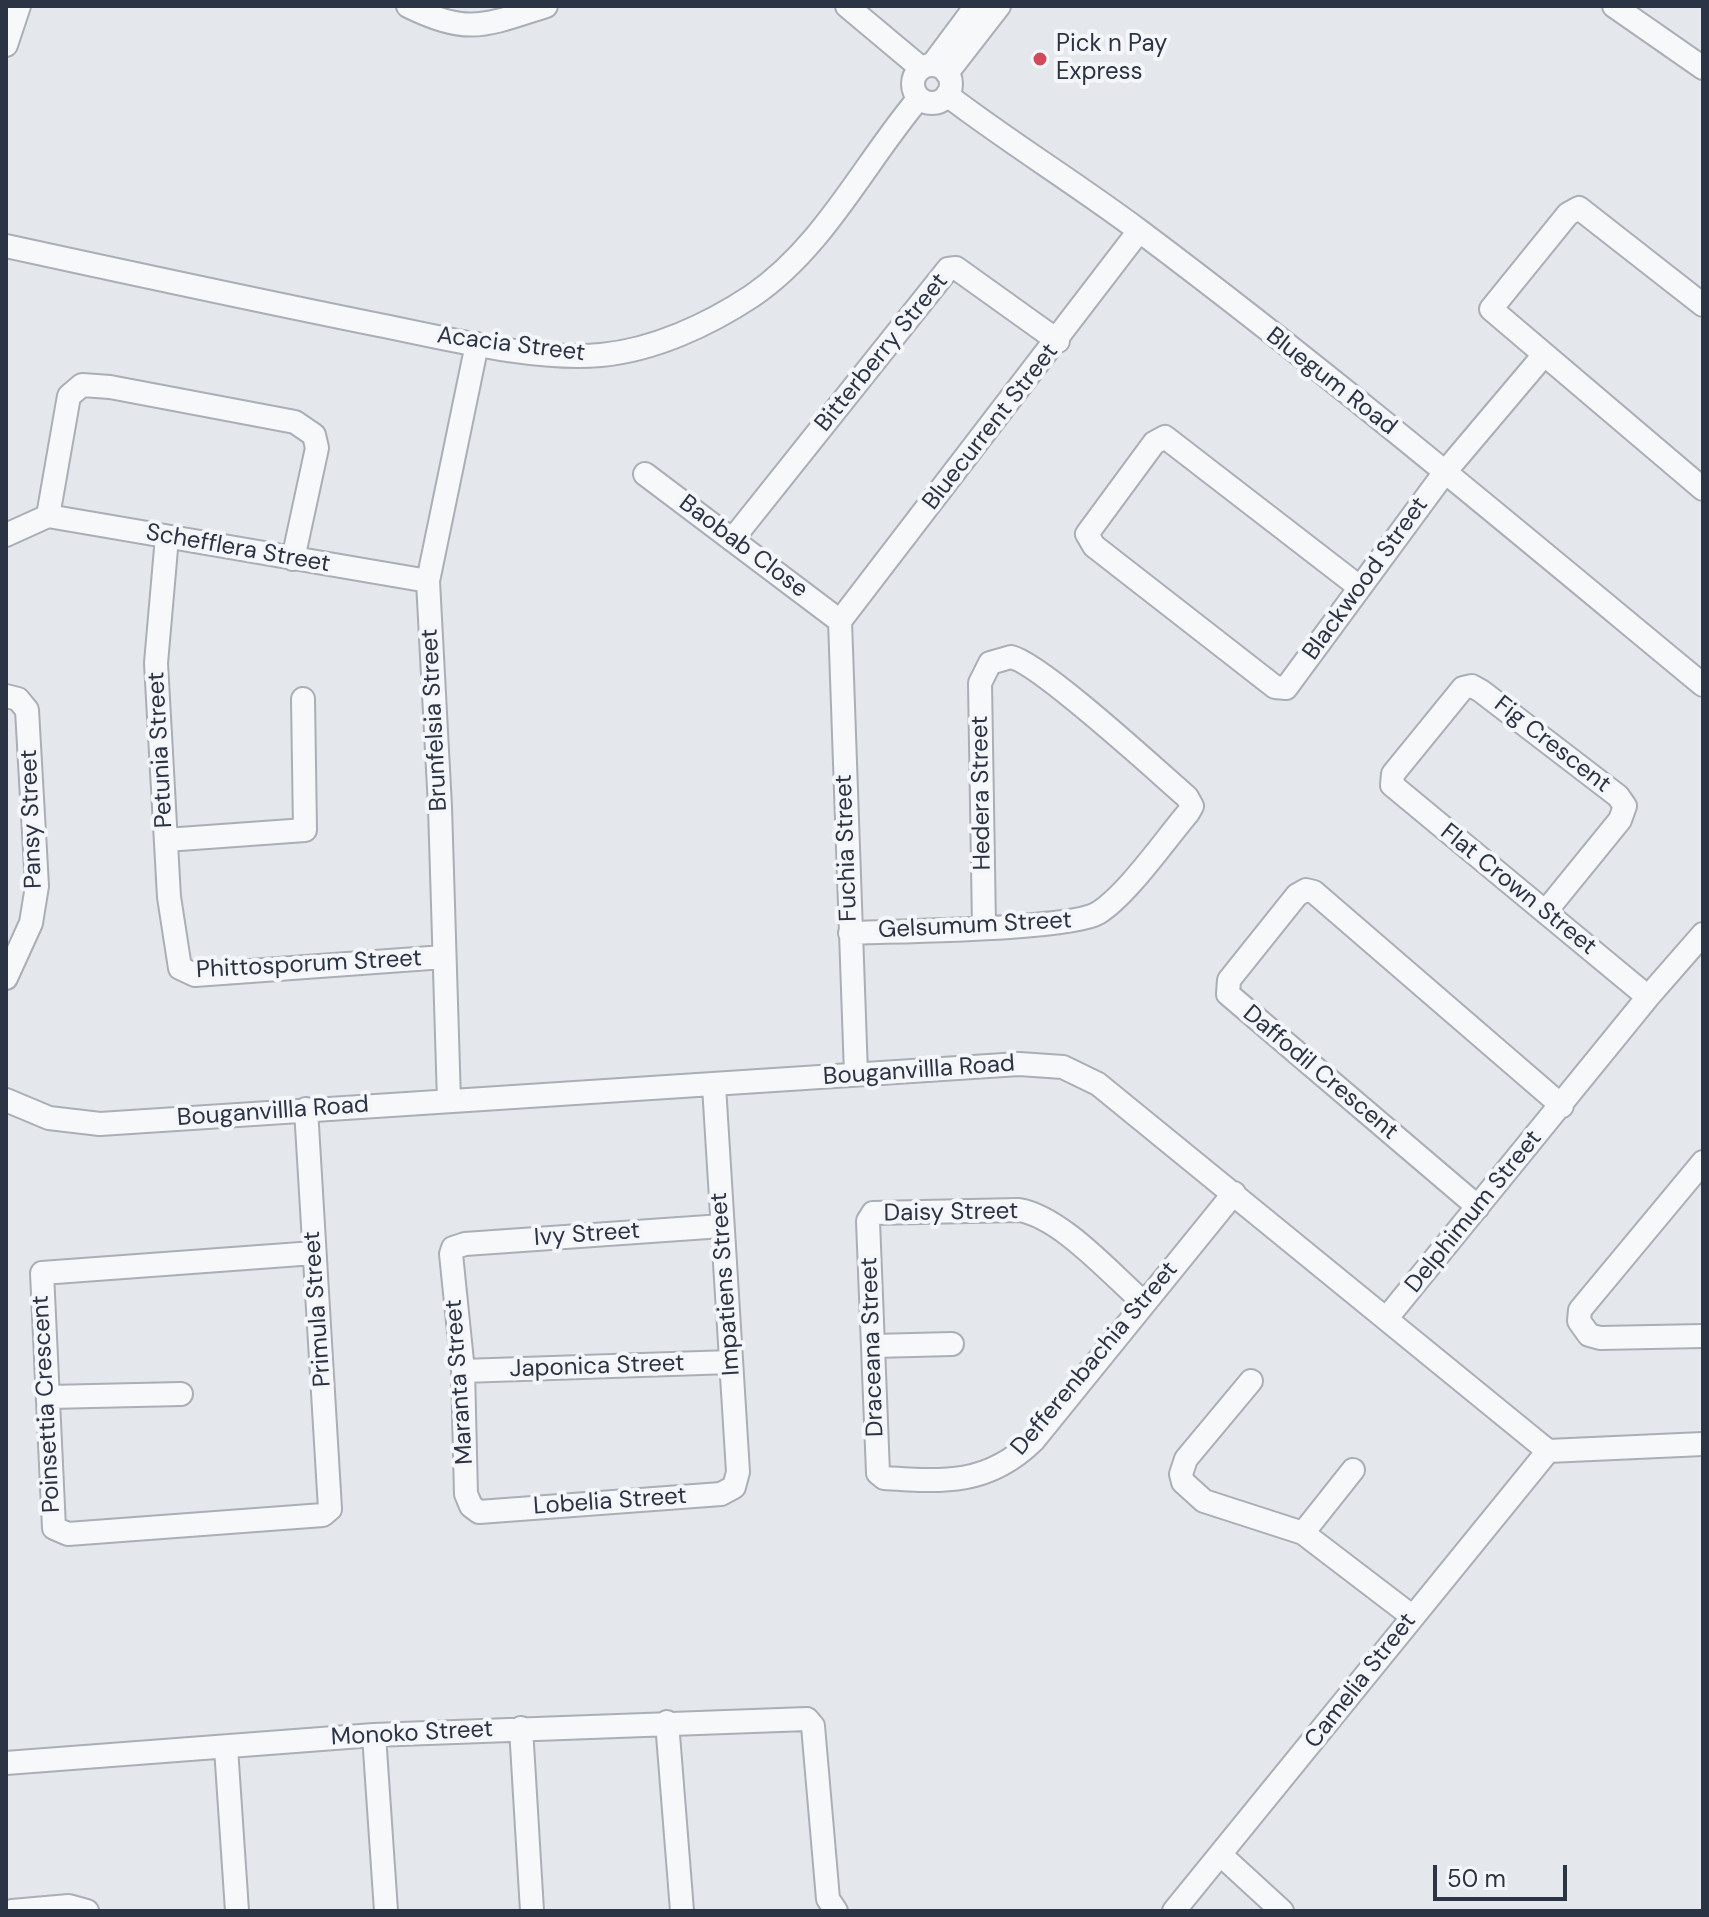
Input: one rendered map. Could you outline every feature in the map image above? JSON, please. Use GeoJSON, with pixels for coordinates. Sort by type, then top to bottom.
{"type":"FeatureCollection","features":[{"type":"Feature","properties":{"kind":"street"},"geometry":{"type":"LineString","coordinates":[[6,45],[19,6]]}},
{"type":"Feature","properties":{"kind":"street"},"geometry":{"type":"LineString","coordinates":[[408,6],[436,20],[464,26],[481,25],[546,6]]}},
{"type":"Feature","properties":{"kind":"street","name":"Bluegum Road"},"geometry":{"type":"LineString","coordinates":[[847,6],[937,75],[1008,141],[1139,231],[1445,472],[1703,685]]}},
{"type":"Feature","properties":{"kind":"street"},"geometry":{"type":"LineString","coordinates":[[937,75],[976,6]]}},
{"type":"Feature","properties":{"kind":"street"},"geometry":{"type":"LineString","coordinates":[[937,75],[999,6]]}},
{"type":"Feature","properties":{"kind":"street"},"geometry":{"type":"LineString","coordinates":[[1614,6],[1703,68]]}},
{"type":"Feature","properties":{"kind":"street","name":"Acacia Street"},"geometry":{"type":"LineString","coordinates":[[6,246],[477,344],[599,355],[646,346],[714,318],[753,295],[797,256],[919,98],[932,103],[937,75]]}},
{"type":"Feature","properties":{"kind":"street"},"geometry":{"type":"LineString","coordinates":[[1703,305],[1586,211],[1576,208],[1491,307],[1493,314],[1703,489]]}},
{"type":"Feature","properties":{"kind":"street","name":"Bluecurrent Street"},"geometry":{"type":"LineString","coordinates":[[840,621],[1058,341],[1139,231]]}},
{"type":"Feature","properties":{"kind":"street","name":"Bitterberry Street"},"geometry":{"type":"LineString","coordinates":[[732,540],[948,269],[956,268],[1058,341]]}},
{"type":"Feature","properties":{"kind":"street","name":"Brunfelsia Street"},"geometry":{"type":"LineString","coordinates":[[449,1101],[439,786],[428,581],[477,344]]}},
{"type":"Feature","properties":{"kind":"street"},"geometry":{"type":"LineString","coordinates":[[1445,472],[1543,356]]}},
{"type":"Feature","properties":{"kind":"street"},"geometry":{"type":"LineString","coordinates":[[6,535],[48,516],[69,396],[82,385],[110,387],[295,422],[308,429],[317,448],[293,559]]}},
{"type":"Feature","properties":{"kind":"street","name":"Blackwood Street"},"geometry":{"type":"LineString","coordinates":[[1358,586],[1165,437],[1154,443],[1087,537],[1094,546],[1282,690],[1288,687],[1358,586],[1445,472]]}},
{"type":"Feature","properties":{"kind":"street","name":"Baobab Close"},"geometry":{"type":"LineString","coordinates":[[645,474],[840,621]]}},
{"type":"Feature","properties":{"kind":"street","name":"Schefflera Street"},"geometry":{"type":"LineString","coordinates":[[48,516],[428,581]]}},
{"type":"Feature","properties":{"kind":"street","name":"Petunia Street"},"geometry":{"type":"LineString","coordinates":[[167,537],[156,640],[166,840],[178,964]]}},
{"type":"Feature","properties":{"kind":"street","name":"Fuchia Street"},"geometry":{"type":"LineString","coordinates":[[840,621],[856,1074]]}},
{"type":"Feature","properties":{"kind":"street","name":"Gelsumum Street"},"geometry":{"type":"LineString","coordinates":[[850,933],[1076,921],[1095,915],[1188,813],[1192,804],[1187,797],[1029,666],[1011,657],[990,663]]}},
{"type":"Feature","properties":{"kind":"street","name":"Hedera Street"},"geometry":{"type":"LineString","coordinates":[[984,926],[980,683],[990,663]]}},
{"type":"Feature","properties":{"kind":"street","name":"Fig Crescent"},"geometry":{"type":"LineString","coordinates":[[1391,782],[1457,692],[1472,686],[1618,796],[1626,808],[1623,816],[1546,911]]}},
{"type":"Feature","properties":{"kind":"street"},"geometry":{"type":"LineString","coordinates":[[166,840],[305,830],[303,699]]}},
{"type":"Feature","properties":{"kind":"street","name":"Pansy Street"},"geometry":{"type":"LineString","coordinates":[[6,978],[14,944],[35,906],[37,863],[28,717],[15,700]]}},
{"type":"Feature","properties":{"kind":"street","name":"Flat Crown Street"},"geometry":{"type":"LineString","coordinates":[[1391,782],[1395,789],[1648,997]]}},
{"type":"Feature","properties":{"kind":"street","name":"Daffodil Crescent"},"geometry":{"type":"LineString","coordinates":[[1478,1207],[1228,994],[1229,980],[1297,895],[1306,890],[1314,892],[1562,1106]]}},
{"type":"Feature","properties":{"kind":"street","name":"Delphimum Street"},"geometry":{"type":"LineString","coordinates":[[1386,1319],[1648,997],[1703,934]]}},
{"type":"Feature","properties":{"kind":"street","name":"Phittosporum Street"},"geometry":{"type":"LineString","coordinates":[[178,964],[183,971],[195,975],[444,957]]}},
{"type":"Feature","properties":{"kind":"street","name":"Bouganvillla Road"},"geometry":{"type":"LineString","coordinates":[[6,1100],[49,1118],[100,1124],[1019,1064],[1063,1067],[1098,1084],[1548,1451]]}},
{"type":"Feature","properties":{"kind":"street","name":"Impatiens Street"},"geometry":{"type":"LineString","coordinates":[[714,1086],[736,1483]]}},
{"type":"Feature","properties":{"kind":"street","name":"Primula Street"},"geometry":{"type":"LineString","coordinates":[[306,1109],[330,1509]]}},
{"type":"Feature","properties":{"kind":"street"},"geometry":{"type":"LineString","coordinates":[[1703,1162],[1580,1310],[1579,1316],[1589,1335],[1600,1338],[1703,1336]]}},
{"type":"Feature","properties":{"kind":"street","name":"Defferenbachia Street"},"geometry":{"type":"LineString","coordinates":[[882,1477],[931,1479],[974,1476],[996,1471],[1009,1463],[1033,1441],[1234,1193]]}},
{"type":"Feature","properties":{"kind":"street","name":"Daisy Street"},"geometry":{"type":"LineString","coordinates":[[871,1214],[880,1211],[1005,1210],[1033,1213],[1067,1235],[1143,1302]]}},
{"type":"Feature","properties":{"kind":"street","name":"Draceana Street"},"geometry":{"type":"LineString","coordinates":[[871,1214],[868,1224],[877,1471],[882,1477]]}},
{"type":"Feature","properties":{"kind":"street","name":"Ivy Street"},"geometry":{"type":"LineString","coordinates":[[453,1248],[465,1244],[722,1226]]}},
{"type":"Feature","properties":{"kind":"street","name":"Maranta Street"},"geometry":{"type":"LineString","coordinates":[[453,1248],[451,1254],[463,1371],[466,1494],[471,1506],[479,1512]]}},
{"type":"Feature","properties":{"kind":"street","name":"Poinsettia Crescent"},"geometry":{"type":"LineString","coordinates":[[314,1253],[45,1271],[40,1277],[54,1528],[68,1534],[323,1515],[330,1509]]}},
{"type":"Feature","properties":{"kind":"street"},"geometry":{"type":"LineString","coordinates":[[874,1346],[952,1344]]}},
{"type":"Feature","properties":{"kind":"street","name":"Japonica Street"},"geometry":{"type":"LineString","coordinates":[[463,1371],[731,1362]]}},
{"type":"Feature","properties":{"kind":"street"},"geometry":{"type":"LineString","coordinates":[[1251,1381],[1186,1459],[1181,1474],[1183,1482],[1204,1501],[1303,1533],[1413,1617]]}},
{"type":"Feature","properties":{"kind":"street"},"geometry":{"type":"LineString","coordinates":[[49,1397],[181,1394]]}},
{"type":"Feature","properties":{"kind":"street"},"geometry":{"type":"LineString","coordinates":[[1548,1451],[1703,1444]]}},
{"type":"Feature","properties":{"kind":"street","name":"Camelia Street"},"geometry":{"type":"LineString","coordinates":[[1174,1911],[1222,1856],[1548,1451]]}},
{"type":"Feature","properties":{"kind":"street"},"geometry":{"type":"LineString","coordinates":[[1303,1533],[1353,1470]]}},
{"type":"Feature","properties":{"kind":"street","name":"Lobelia Street"},"geometry":{"type":"LineString","coordinates":[[479,1512],[721,1494],[731,1490],[736,1483]]}},
{"type":"Feature","properties":{"kind":"street","name":"Monoko Street"},"geometry":{"type":"LineString","coordinates":[[6,1763],[374,1735],[807,1719],[814,1729],[826,1886],[836,1911]]}},
{"type":"Feature","properties":{"kind":"street"},"geometry":{"type":"LineString","coordinates":[[667,1722],[682,1911]]}},
{"type":"Feature","properties":{"kind":"street"},"geometry":{"type":"LineString","coordinates":[[521,1728],[532,1911]]}},
{"type":"Feature","properties":{"kind":"street"},"geometry":{"type":"LineString","coordinates":[[374,1735],[386,1911]]}},
{"type":"Feature","properties":{"kind":"street"},"geometry":{"type":"LineString","coordinates":[[226,1748],[237,1911]]}},
{"type":"Feature","properties":{"kind":"street"},"geometry":{"type":"LineString","coordinates":[[1222,1856],[1282,1911]]}},
{"type":"Feature","properties":{"kind":"street"},"geometry":{"type":"LineString","coordinates":[[12,1911],[69,1906],[87,1911]]}},
{"type":"Feature","properties":{"kind":"place","name":"Pick n Pay Express"},"geometry":{"type":"Point","coordinates":[1040,59]}}]}
